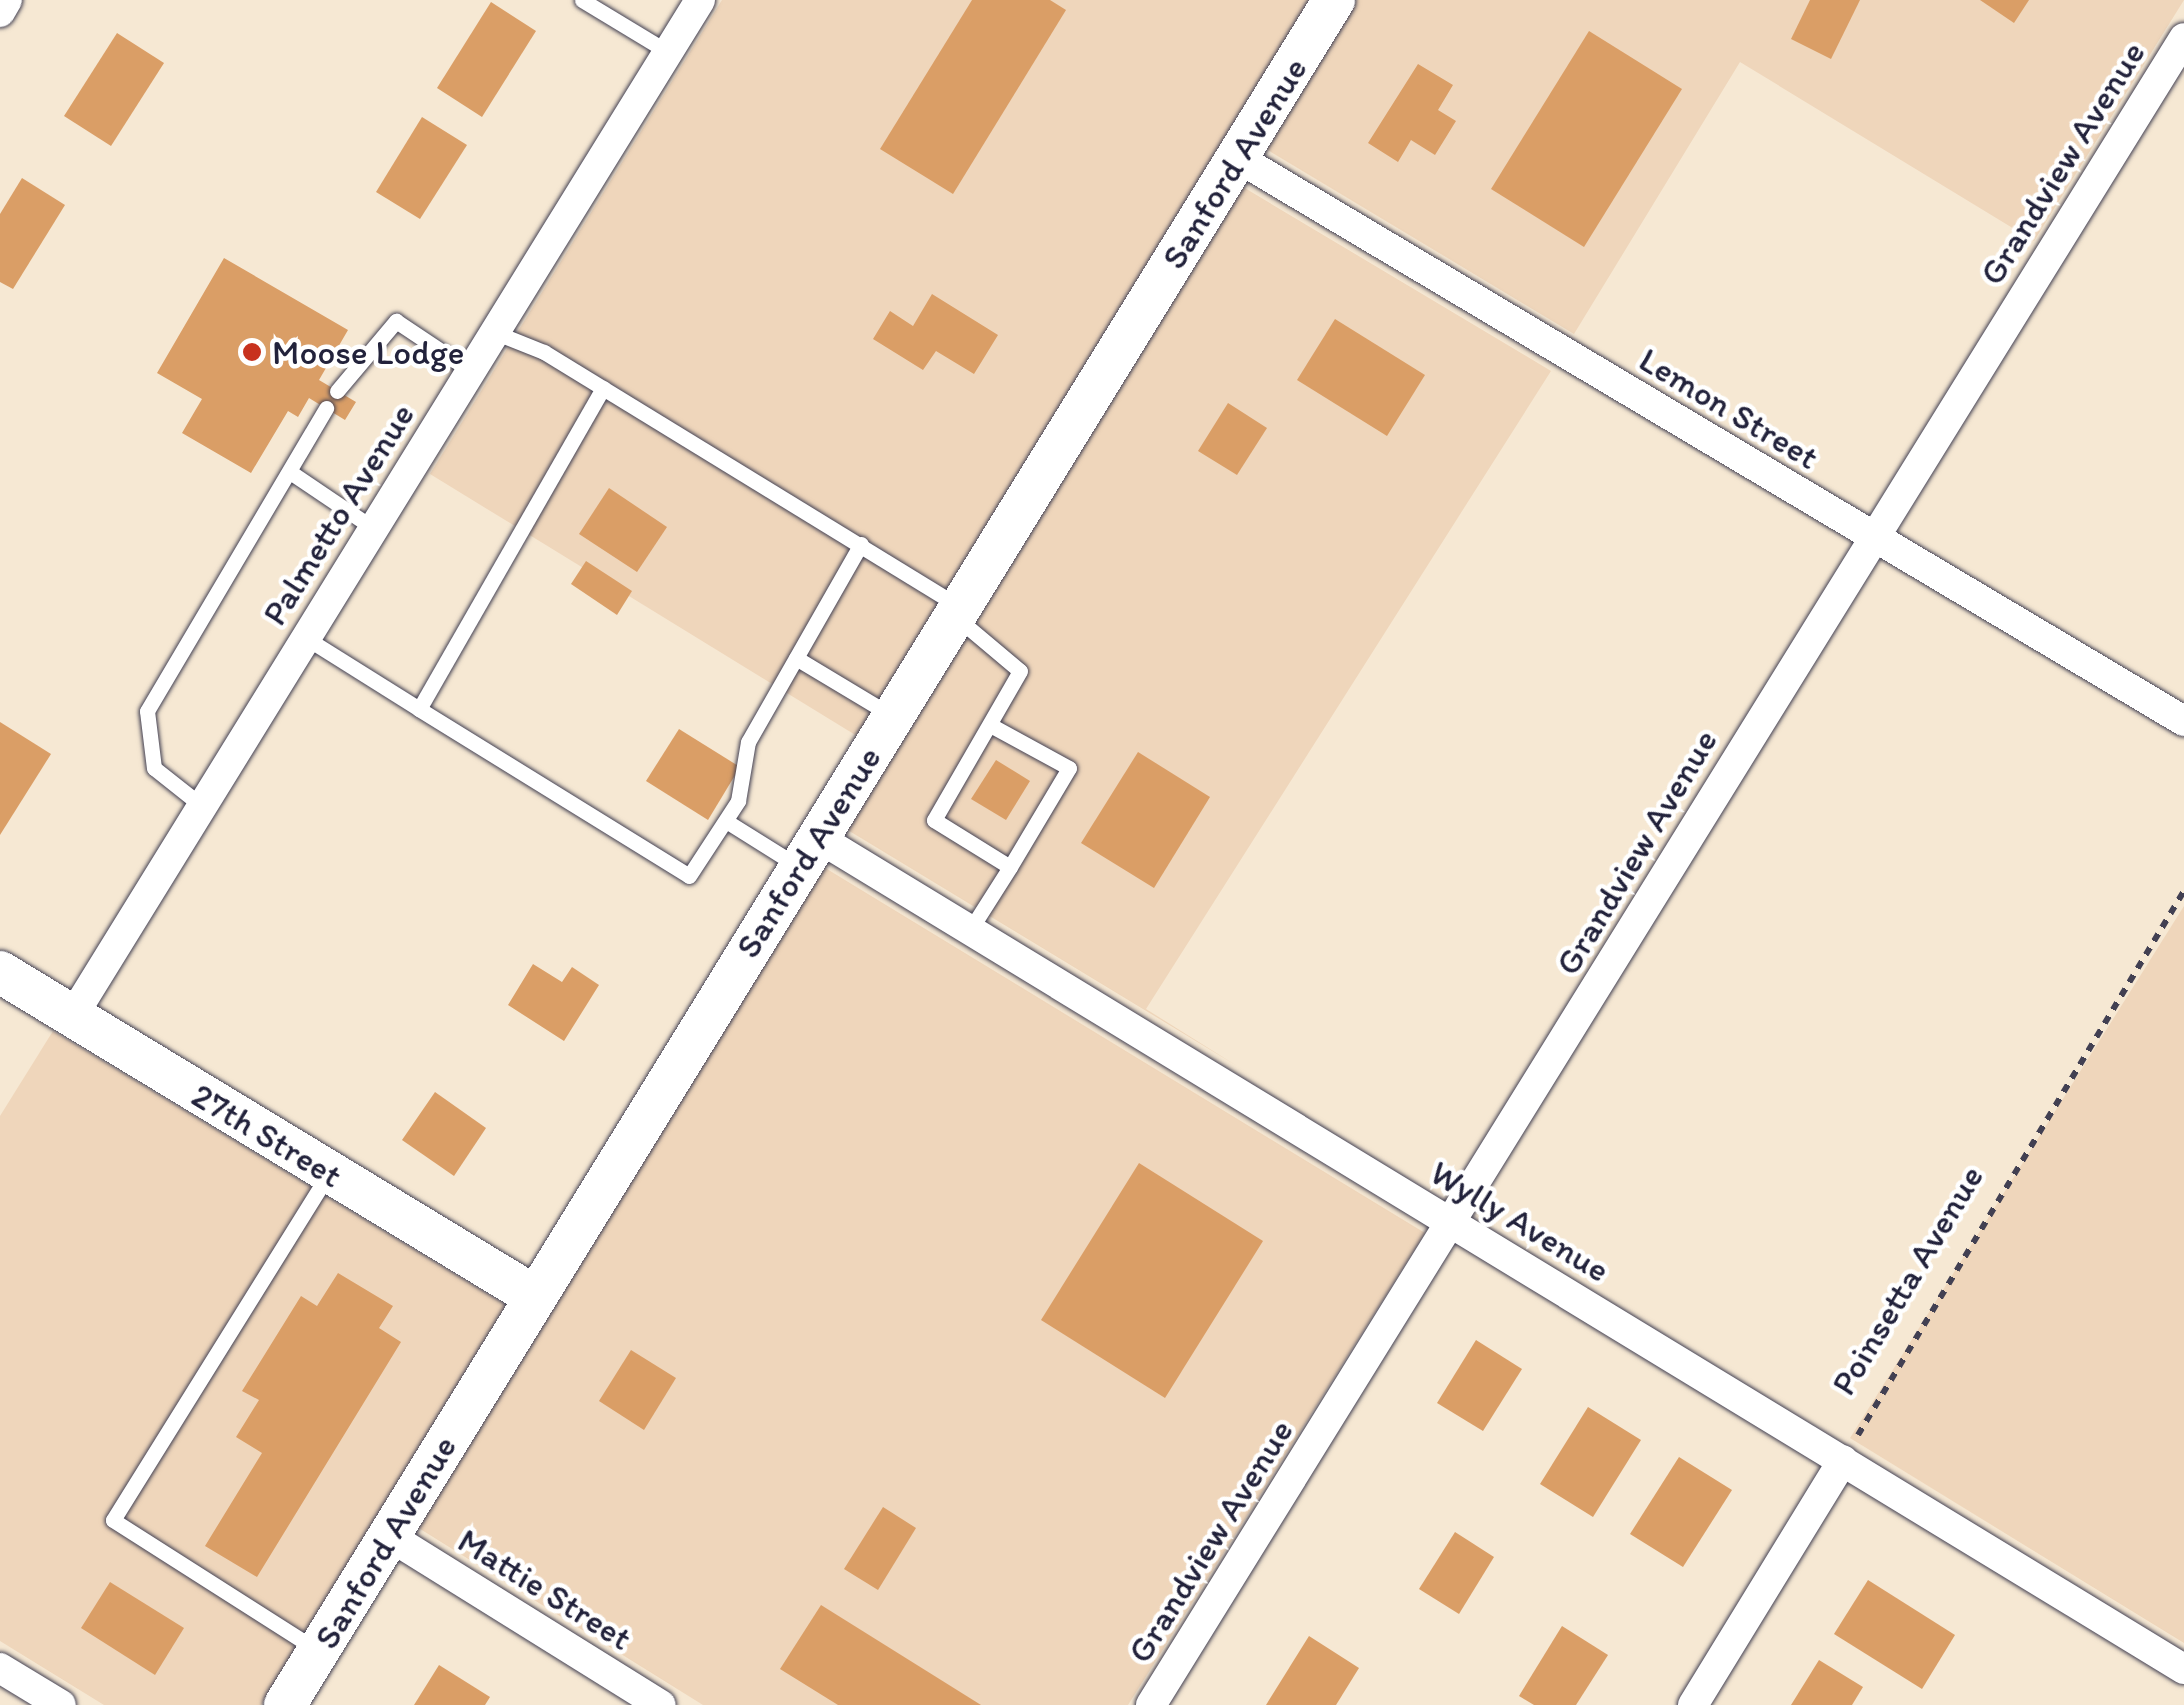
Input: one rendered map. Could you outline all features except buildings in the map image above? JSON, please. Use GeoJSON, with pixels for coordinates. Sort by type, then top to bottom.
{"type":"FeatureCollection","features":[{"type":"Feature","properties":{"kind":"main road","name":"Sanford Avenue"},"geometry":{"type":"LineString","coordinates":[[285,1705],[1334,0]]}},
{"type":"Feature","properties":{"kind":"main road","name":"27th Street"},"geometry":{"type":"LineString","coordinates":[[0,972],[534,1296]]}},
{"type":"Feature","properties":{"kind":"street"},"geometry":{"type":"LineString","coordinates":[[0,12],[7,0]]}},
{"type":"Feature","properties":{"kind":"street","name":"Palmetto Avenue"},"geometry":{"type":"LineString","coordinates":[[72,1017],[700,0]]}},
{"type":"Feature","properties":{"kind":"street","name":"Grandview Avenue"},"geometry":{"type":"LineString","coordinates":[[1151,1705],[1454,1224],[1872,537],[2184,38]]}},
{"type":"Feature","properties":{"kind":"street","name":"Lemon Street"},"geometry":{"type":"LineString","coordinates":[[1238,158],[2184,720]]}},
{"type":"Feature","properties":{"kind":"street","name":"Wylly Avenue"},"geometry":{"type":"LineString","coordinates":[[808,852],[970,930],[2184,1669]]}},
{"type":"Feature","properties":{"kind":"street"},"geometry":{"type":"LineString","coordinates":[[1693,1705],[1843,1460]]}},
{"type":"Feature","properties":{"kind":"street","name":"Mattie Street"},"geometry":{"type":"LineString","coordinates":[[389,1536],[660,1705]]}},
{"type":"Feature","properties":{"kind":"street"},"geometry":{"type":"LineString","coordinates":[[0,1668],[60,1705]]}},
{"type":"Feature","properties":{"kind":"lane"},"geometry":{"type":"LineString","coordinates":[[585,1],[668,52]]}},
{"type":"Feature","properties":{"kind":"lane"},"geometry":{"type":"LineString","coordinates":[[337,391],[396,322],[471,370]]}},
{"type":"Feature","properties":{"kind":"lane"},"geometry":{"type":"LineString","coordinates":[[494,332],[603,388],[861,544],[957,611],[1020,671],[934,820],[1010,867]]}},
{"type":"Feature","properties":{"kind":"lane"},"geometry":{"type":"LineString","coordinates":[[419,709],[603,388]]}},
{"type":"Feature","properties":{"kind":"lane"},"geometry":{"type":"LineString","coordinates":[[202,806],[154,768],[147,710],[326,408]]}},
{"type":"Feature","properties":{"kind":"lane"},"geometry":{"type":"LineString","coordinates":[[290,472],[374,528]]}},
{"type":"Feature","properties":{"kind":"lane"},"geometry":{"type":"LineString","coordinates":[[306,638],[689,876],[726,821],[748,742],[861,544]]}},
{"type":"Feature","properties":{"kind":"lane"},"geometry":{"type":"LineString","coordinates":[[796,658],[892,716]]}},
{"type":"Feature","properties":{"kind":"lane"},"geometry":{"type":"LineString","coordinates":[[970,930],[1069,768],[990,725]]}},
{"type":"Feature","properties":{"kind":"lane"},"geometry":{"type":"LineString","coordinates":[[726,821],[808,852]]}},
{"type":"Feature","properties":{"kind":"lane"},"geometry":{"type":"LineString","coordinates":[[318,1651],[114,1520],[330,1172]]}},
{"type":"Feature","properties":{"kind":"path","name":"Poinsetta Avenue"},"geometry":{"type":"LineString","coordinates":[[1843,1460],[2184,891]]}},
{"type":"Feature","properties":{"kind":"shaded area"},"geometry":{"type":"Polygon","coordinates":[[[722,0],[1311,0],[857,736],[430,474],[722,0]]]}},
{"type":"Feature","properties":{"kind":"shaded area"},"geometry":{"type":"Polygon","coordinates":[[[1357,0],[2184,0],[2034,241],[1740,62],[1574,334],[1266,149],[1357,0]]]}},
{"type":"Feature","properties":{"kind":"shaded area"},"geometry":{"type":"Polygon","coordinates":[[[1243,187],[1551,371],[1146,1009],[1237,1066],[846,829],[1243,187]]]}},
{"type":"Feature","properties":{"kind":"shaded area"},"geometry":{"type":"Polygon","coordinates":[[[822,866],[1425,1233],[1128,1705],[703,1705],[417,1527],[822,866]]]}},
{"type":"Feature","properties":{"kind":"shaded area"},"geometry":{"type":"Polygon","coordinates":[[[2184,906],[2184,1643],[1850,1438],[2184,906]]]}},
{"type":"Feature","properties":{"kind":"shaded area"},"geometry":{"type":"Polygon","coordinates":[[[53,1031],[506,1305],[261,1705],[104,1705],[0,1641],[0,1116],[53,1031]]]}},
{"type":"Feature","properties":{"kind":"place","name":"Moose Lodge"},"geometry":{"type":"Point","coordinates":[252,352]}}]}
